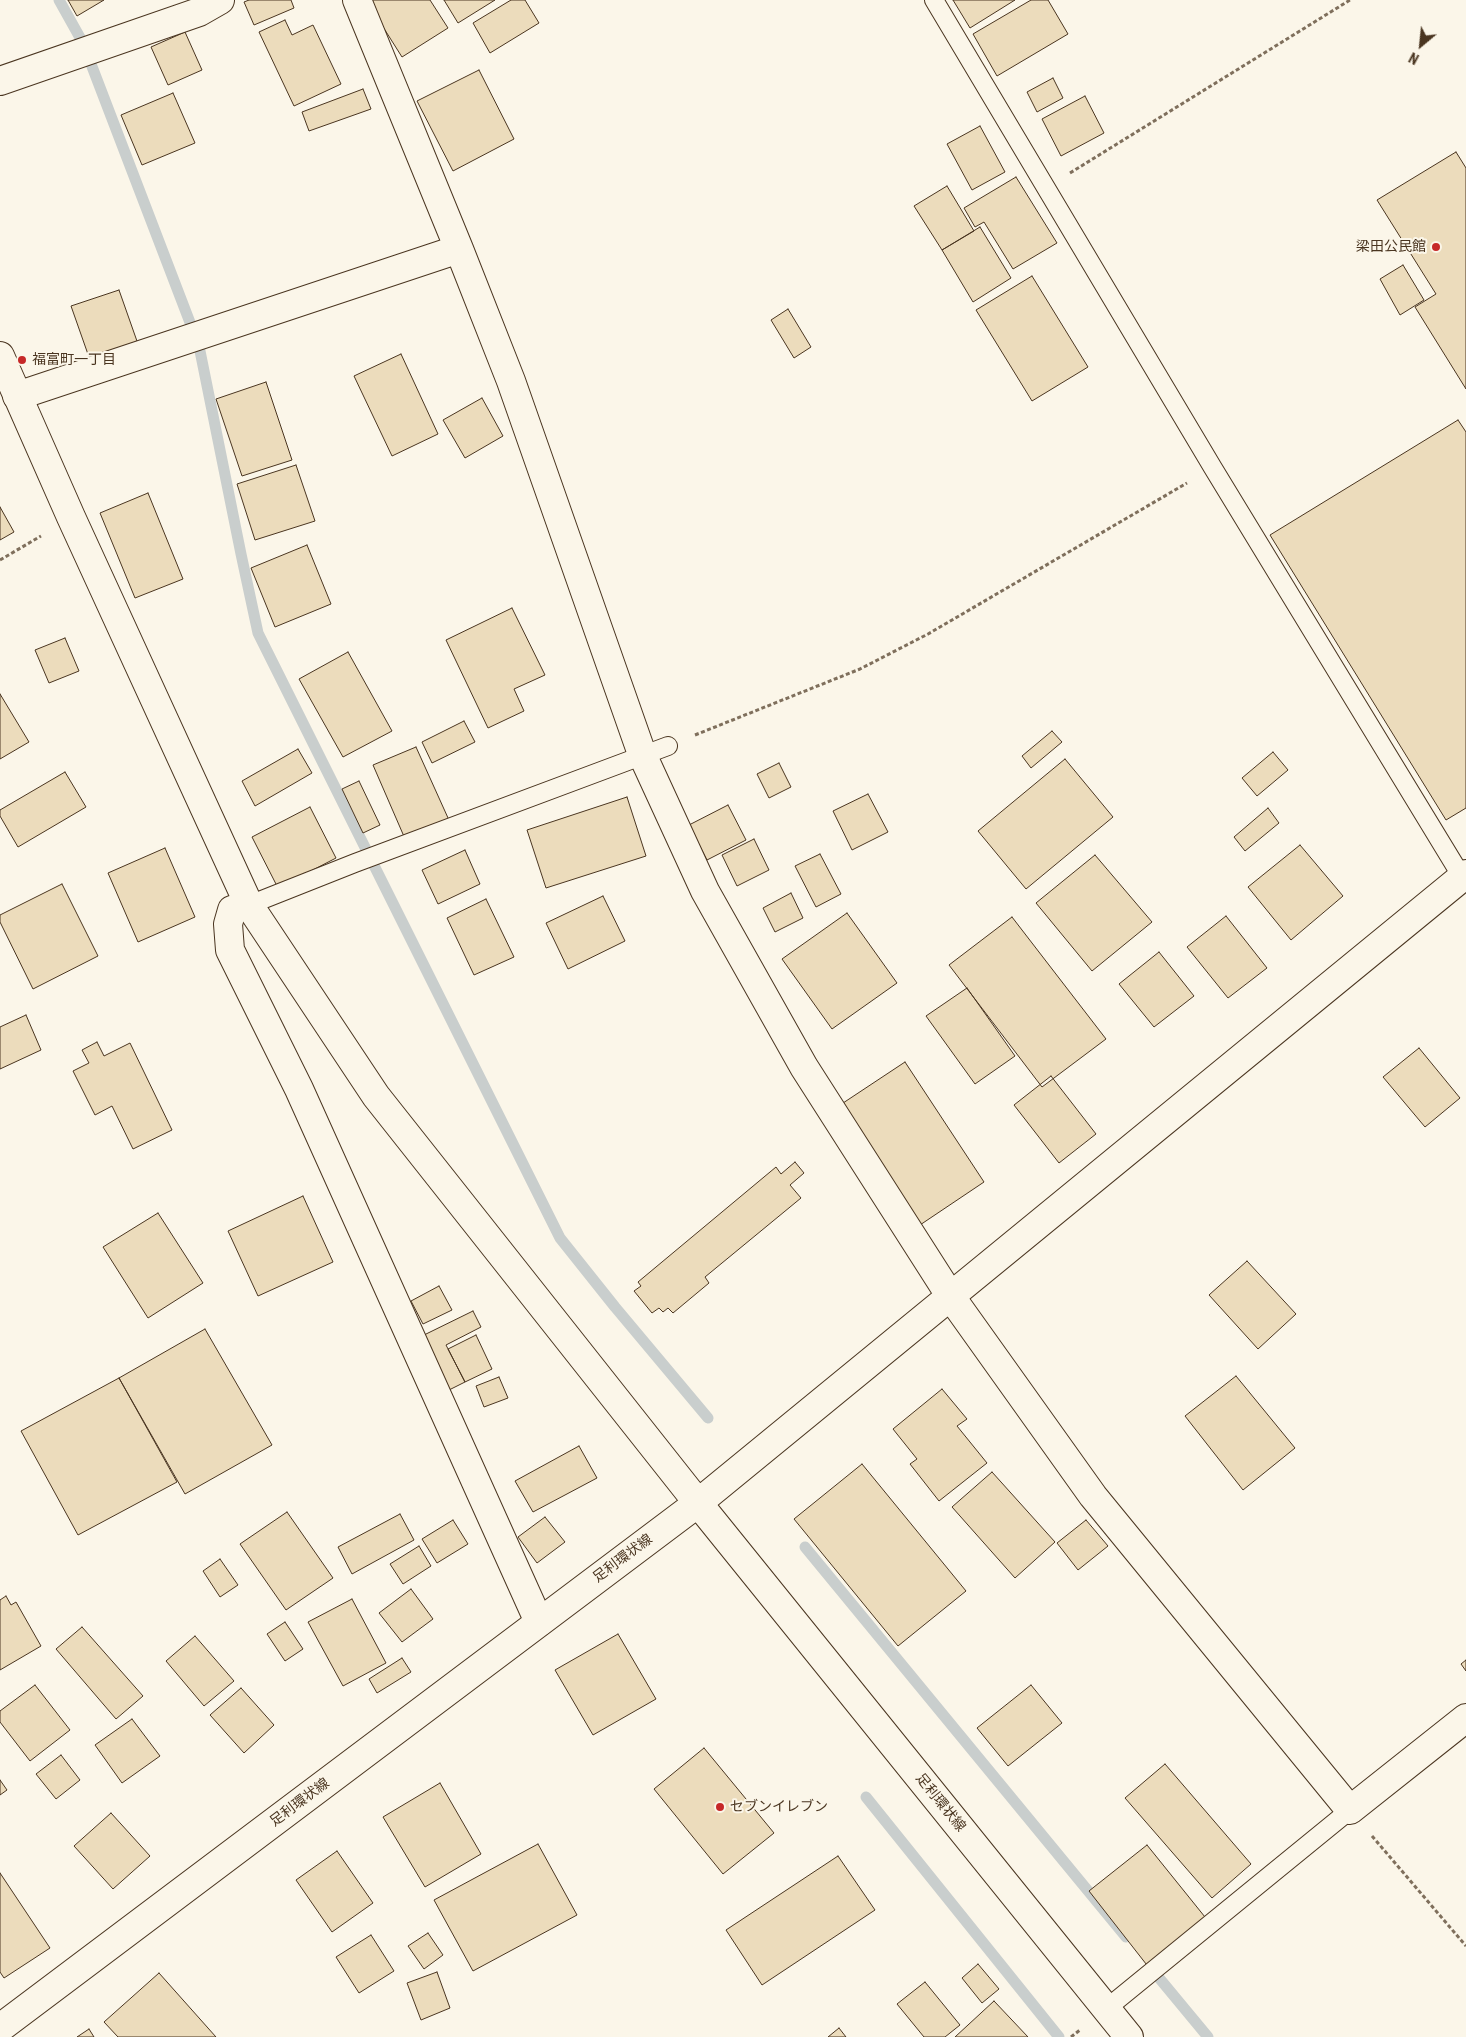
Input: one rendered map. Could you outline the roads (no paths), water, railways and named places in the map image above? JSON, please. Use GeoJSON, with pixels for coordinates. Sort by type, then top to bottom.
{"type":"FeatureCollection","features":[{"type":"Feature","properties":{"kind":"street"},"geometry":{"type":"LineString","coordinates":[[0,80],[199,12],[220,0]]}},
{"type":"Feature","properties":{"kind":"street"},"geometry":{"type":"LineString","coordinates":[[356,0],[459,249],[511,381],[642,754],[705,891],[804,1068],[951,1297],[1093,1496],[1350,1810],[1466,1718]]}},
{"type":"Feature","properties":{"kind":"street"},"geometry":{"type":"LineString","coordinates":[[17,396],[459,249]]}},
{"type":"Feature","properties":{"kind":"street"},"geometry":{"type":"LineString","coordinates":[[0,356],[71,517],[249,905],[376,1096],[698,1503],[1465,878]]}},
{"type":"Feature","properties":{"kind":"street"},"geometry":{"type":"LineString","coordinates":[[249,905],[232,910],[228,924],[230,950],[299,1089],[539,1622]]}},
{"type":"Feature","properties":{"kind":"street","name":"足利環状線"},"geometry":{"type":"LineString","coordinates":[[0,2028],[698,1503],[1129,2037]]}},
{"type":"Feature","properties":{"kind":"lane"},"geometry":{"type":"LineString","coordinates":[[934,0],[1213,468],[1465,878]]}},
{"type":"Feature","properties":{"kind":"lane"},"geometry":{"type":"LineString","coordinates":[[249,905],[354,863],[642,754],[668,746]]}},
{"type":"Feature","properties":{"kind":"lane"},"geometry":{"type":"LineString","coordinates":[[1106,2009],[1350,1810]]}},
{"type":"Feature","properties":{"kind":"waterway"},"geometry":{"type":"LineString","coordinates":[[59,0],[83,43],[199,346],[258,633],[560,1238],[708,1418]]}},
{"type":"Feature","properties":{"kind":"waterway"},"geometry":{"type":"LineString","coordinates":[[805,1547],[1126,1937]]}},
{"type":"Feature","properties":{"kind":"waterway"},"geometry":{"type":"LineString","coordinates":[[866,1797],[1059,2037]]}},
{"type":"Feature","properties":{"kind":"waterway"},"geometry":{"type":"LineString","coordinates":[[1150,1967],[1208,2037]]}},
{"type":"Feature","properties":{"kind":"place","name":"梁田公民館"},"geometry":{"type":"Point","coordinates":[1436,247]}},
{"type":"Feature","properties":{"kind":"place","name":"福富町一丁目"},"geometry":{"type":"Point","coordinates":[22,360]}},
{"type":"Feature","properties":{"kind":"place","name":"セブンイレブン"},"geometry":{"type":"Point","coordinates":[720,1807]}}]}
